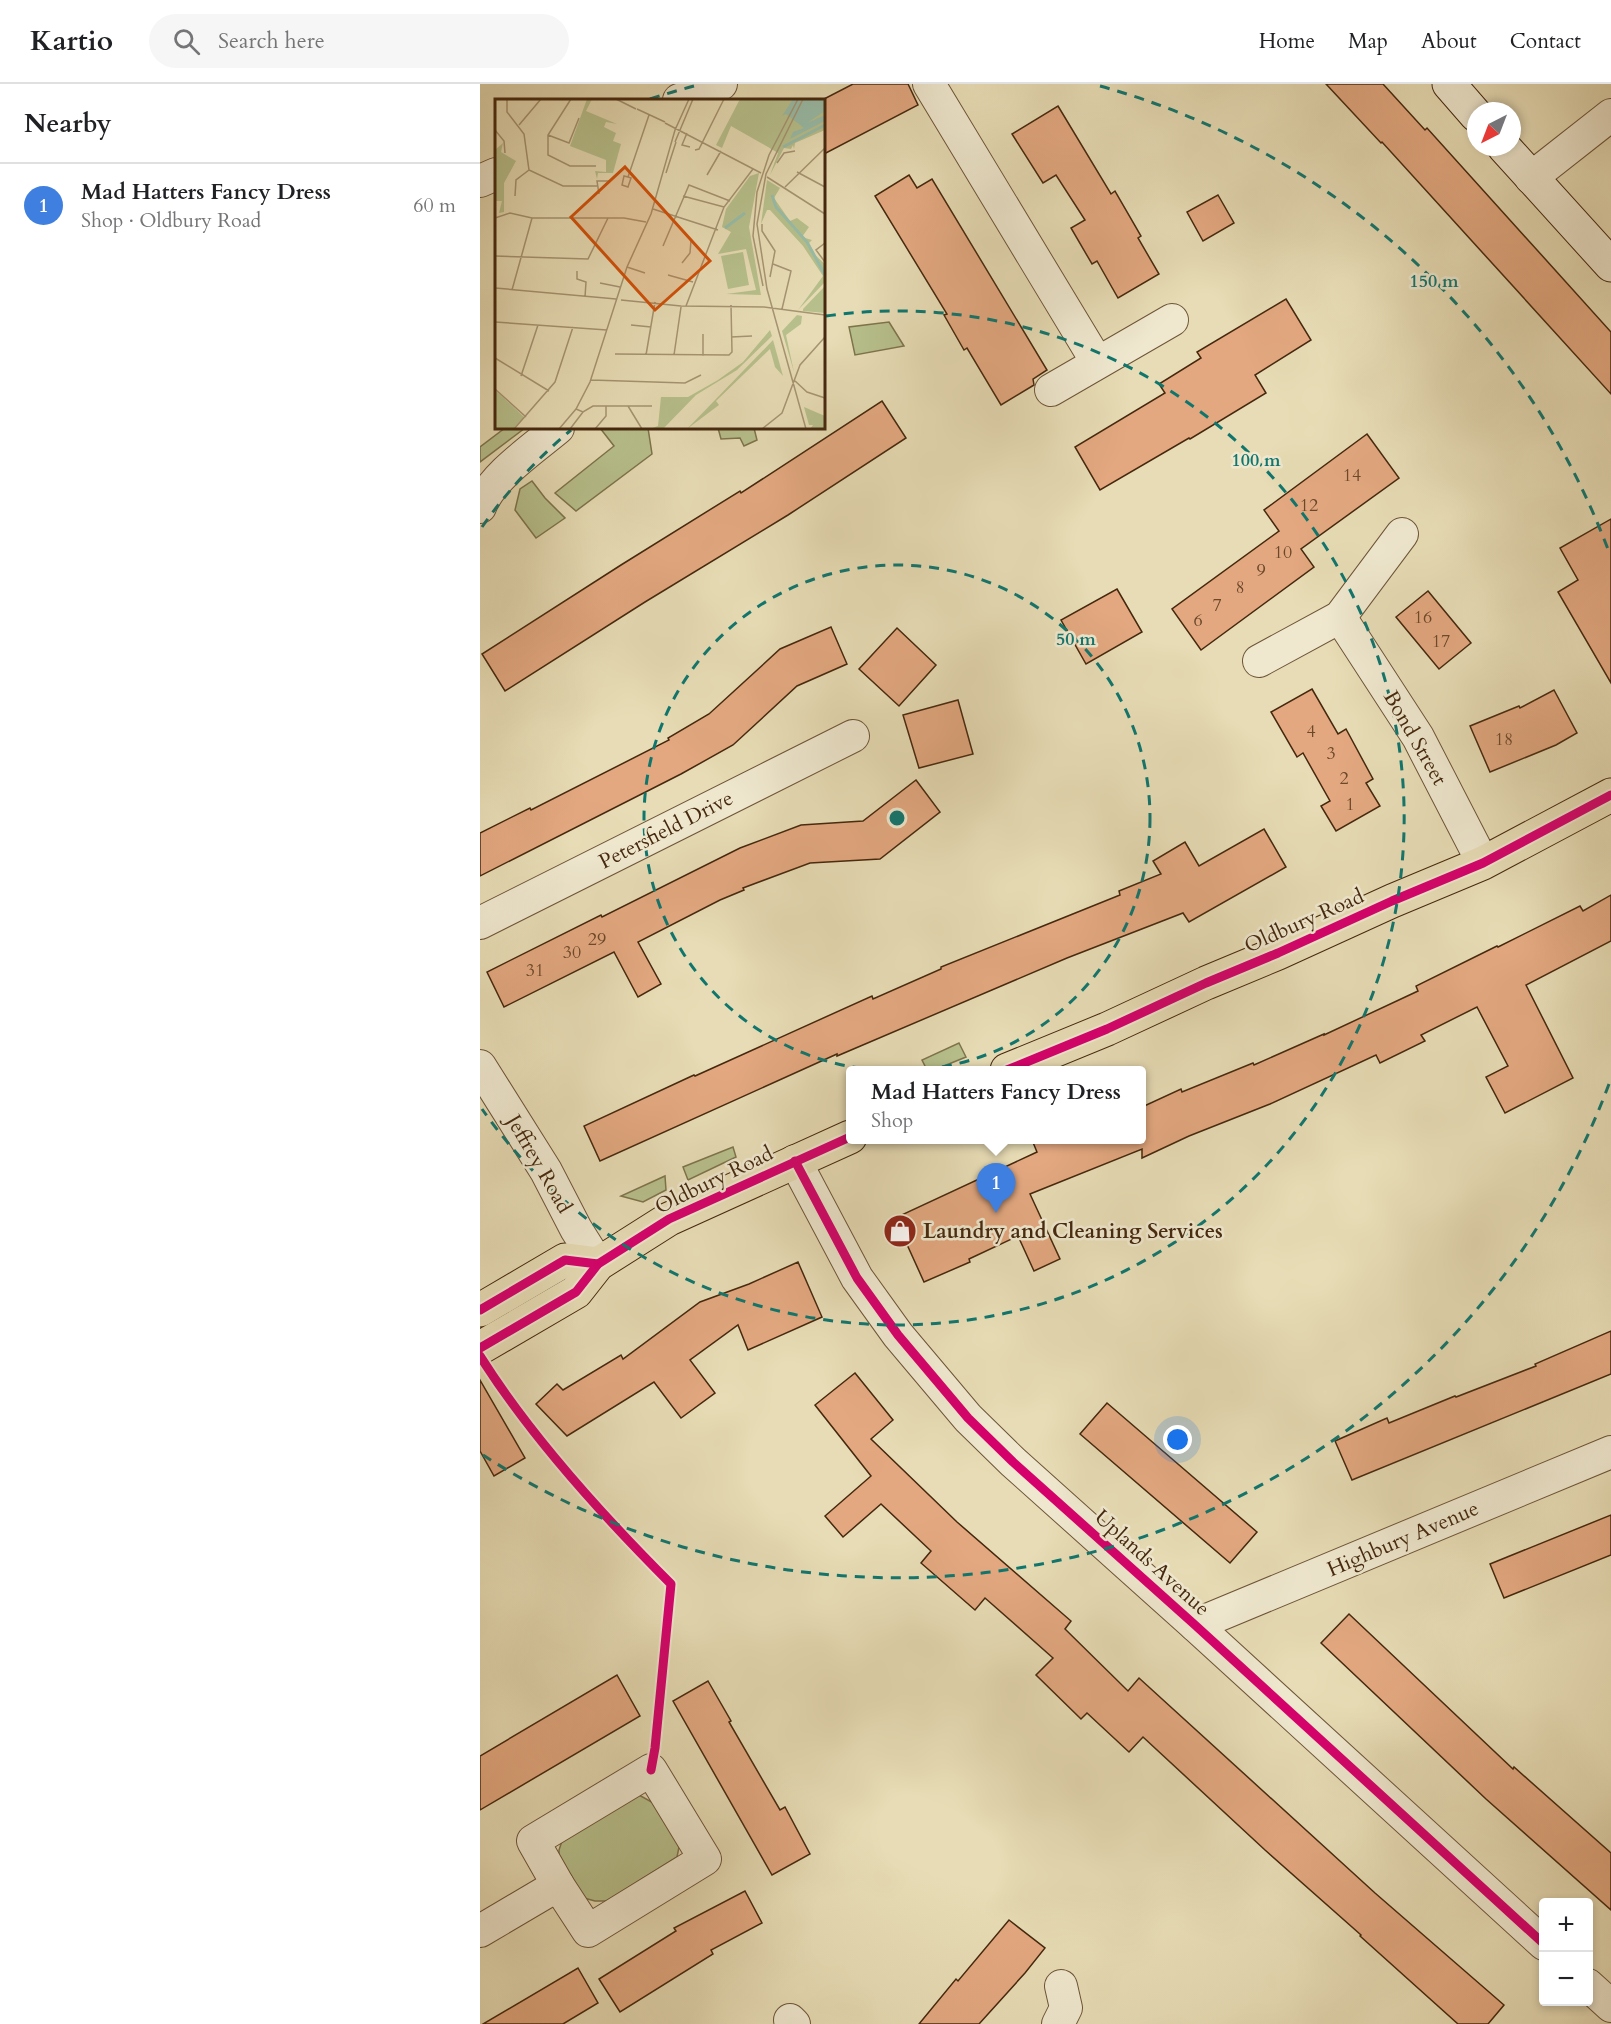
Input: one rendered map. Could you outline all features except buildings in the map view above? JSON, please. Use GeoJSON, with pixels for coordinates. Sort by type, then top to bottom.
{"type":"FeatureCollection","features":[{"type":"Feature","properties":{"kind":"main road","name":"Oldbury Road"},"geometry":{"type":"LineString","coordinates":[[1018,1066],[1483,863],[1611,795]]}},
{"type":"Feature","properties":{"kind":"main road","name":"Oldbury Road"},"geometry":{"type":"LineString","coordinates":[[480,1348],[576,1292],[598,1264],[669,1219],[846,1139]]}},
{"type":"Feature","properties":{"kind":"main road"},"geometry":{"type":"LineString","coordinates":[[480,1310],[565,1260],[598,1264]]}},
{"type":"Feature","properties":{"kind":"street"},"geometry":{"type":"LineString","coordinates":[[682,99],[721,84]]}},
{"type":"Feature","properties":{"kind":"street"},"geometry":{"type":"LineString","coordinates":[[929,84],[1097,362]]}},
{"type":"Feature","properties":{"kind":"street"},"geometry":{"type":"LineString","coordinates":[[1451,85],[1467,104]]}},
{"type":"Feature","properties":{"kind":"street"},"geometry":{"type":"LineString","coordinates":[[1531,178],[1611,115]]}},
{"type":"Feature","properties":{"kind":"street"},"geometry":{"type":"LineString","coordinates":[[1512,156],[1611,265]]}},
{"type":"Feature","properties":{"kind":"street"},"geometry":{"type":"LineString","coordinates":[[480,181],[495,174]]}},
{"type":"Feature","properties":{"kind":"street"},"geometry":{"type":"LineString","coordinates":[[1051,390],[1172,320]]}},
{"type":"Feature","properties":{"kind":"street"},"geometry":{"type":"LineString","coordinates":[[480,507],[485,494],[495,481],[557,429]]}},
{"type":"Feature","properties":{"kind":"street"},"geometry":{"type":"LineString","coordinates":[[1258,661],[1340,617],[1402,534]]}},
{"type":"Feature","properties":{"kind":"street","name":"Bond Street"},"geometry":{"type":"LineString","coordinates":[[1340,617],[1418,737],[1483,863]]}},
{"type":"Feature","properties":{"kind":"street","name":"Petersfield Drive"},"geometry":{"type":"LineString","coordinates":[[480,923],[853,736]]}},
{"type":"Feature","properties":{"kind":"street","name":"Jeffrey Road"},"geometry":{"type":"LineString","coordinates":[[480,1066],[546,1171],[576,1229],[598,1264]]}},
{"type":"Feature","properties":{"kind":"street","name":"Uplands Avenue"},"geometry":{"type":"LineString","coordinates":[[795,1161],[857,1278],[897,1335],[968,1418],[1013,1462],[1539,1939]]}},
{"type":"Feature","properties":{"kind":"street","name":"Highbury Avenue"},"geometry":{"type":"LineString","coordinates":[[1195,1625],[1611,1452]]}},
{"type":"Feature","properties":{"kind":"street"},"geometry":{"type":"LineString","coordinates":[[651,1770],[705,1859],[588,1931],[558,1885],[533,1841],[651,1770]]}},
{"type":"Feature","properties":{"kind":"street"},"geometry":{"type":"LineString","coordinates":[[480,1931],[558,1885]]}},
{"type":"Feature","properties":{"kind":"street"},"geometry":{"type":"LineString","coordinates":[[1058,2024],[1066,2008],[1061,1986]]}},
{"type":"Feature","properties":{"kind":"street"},"geometry":{"type":"LineString","coordinates":[[1593,1990],[1611,2006]]}},
{"type":"Feature","properties":{"kind":"green space"},"geometry":{"type":"Polygon","coordinates":[[[889,322],[904,346],[855,355],[849,327],[889,322]]]}},
{"type":"Feature","properties":{"kind":"green space"},"geometry":{"type":"Polygon","coordinates":[[[504,429],[524,429],[480,462],[480,447],[504,429]]]}},
{"type":"Feature","properties":{"kind":"green space"},"geometry":{"type":"Polygon","coordinates":[[[601,429],[648,429],[652,454],[576,511],[555,493],[614,446],[601,429]]]}},
{"type":"Feature","properties":{"kind":"green space"},"geometry":{"type":"Polygon","coordinates":[[[718,429],[754,429],[757,440],[744,446],[740,438],[721,439],[718,429]]]}},
{"type":"Feature","properties":{"kind":"green space"},"geometry":{"type":"Polygon","coordinates":[[[532,481],[565,518],[536,538],[515,510],[520,489],[532,481]]]}},
{"type":"Feature","properties":{"kind":"green space"},"geometry":{"type":"Polygon","coordinates":[[[959,1043],[966,1057],[944,1066],[925,1066],[922,1060],[959,1043]]]}},
{"type":"Feature","properties":{"kind":"green space"},"geometry":{"type":"Polygon","coordinates":[[[733,1147],[736,1157],[688,1180],[683,1167],[733,1147]]]}},
{"type":"Feature","properties":{"kind":"green space"},"geometry":{"type":"Polygon","coordinates":[[[665,1176],[666,1190],[643,1202],[621,1196],[665,1176]]]}},
{"type":"Feature","properties":{"kind":"green space"},"geometry":{"type":"Polygon","coordinates":[[[639,1795],[657,1805],[676,1836],[679,1847],[677,1857],[607,1901],[584,1898],[559,1858],[563,1838],[639,1795]]]}},
{"type":"Feature","properties":{"kind":"cycle path"},"geometry":{"type":"LineString","coordinates":[[1017,1066],[1107,1029],[1206,983],[1483,863],[1611,795]]}},
{"type":"Feature","properties":{"kind":"cycle path"},"geometry":{"type":"LineString","coordinates":[[480,1348],[576,1292],[598,1264],[669,1219],[846,1139]]}},
{"type":"Feature","properties":{"kind":"cycle path"},"geometry":{"type":"LineString","coordinates":[[795,1161],[857,1278],[898,1335],[968,1418],[1013,1462],[1539,1939]]}},
{"type":"Feature","properties":{"kind":"cycle path"},"geometry":{"type":"LineString","coordinates":[[480,1310],[565,1260],[598,1264]]}},
{"type":"Feature","properties":{"kind":"cycle path"},"geometry":{"type":"LineString","coordinates":[[480,1356],[522,1416],[569,1475],[671,1584],[651,1770]]}},
{"type":"Feature","properties":{"kind":"place","name":"Mad Hatters Fancy Dress"},"geometry":{"type":"Point","coordinates":[996,1213]}},
{"type":"Feature","properties":{"kind":"place","name":"Laundry and Cleaning Services"},"geometry":{"type":"Point","coordinates":[900,1231]}}]}
